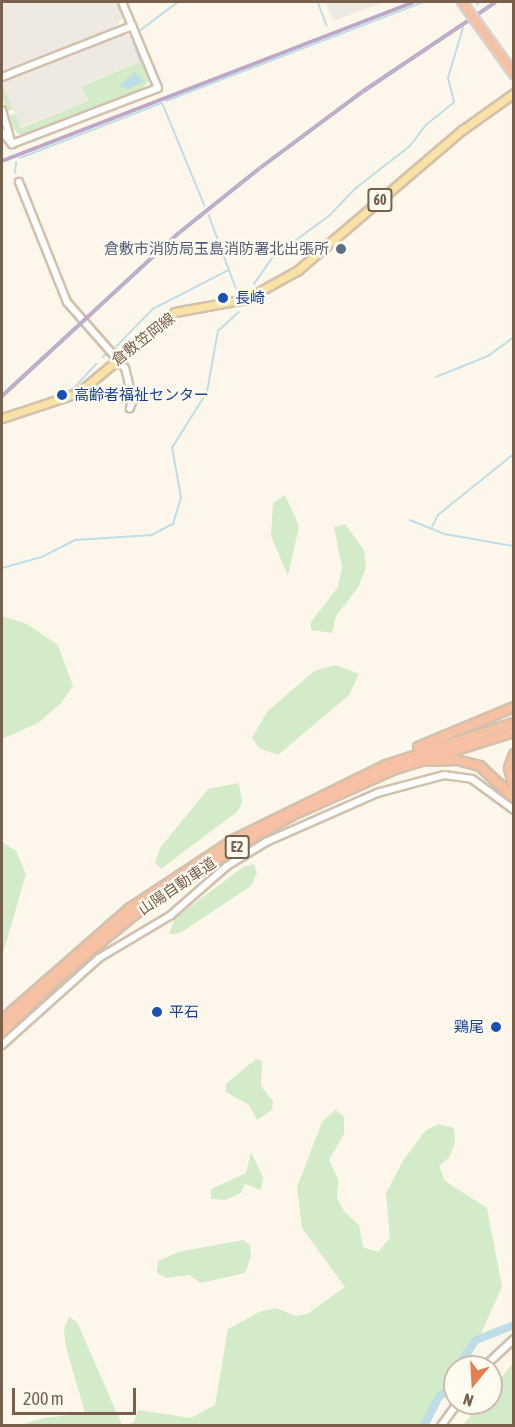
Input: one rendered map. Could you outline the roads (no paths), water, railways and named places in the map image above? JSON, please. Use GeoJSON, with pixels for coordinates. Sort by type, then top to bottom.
{"type":"FeatureCollection","features":[{"type":"Feature","properties":{"kind":"highway"},"geometry":{"type":"LineString","coordinates":[[462,2],[513,74]]}},
{"type":"Feature","properties":{"kind":"highway"},"geometry":{"type":"LineString","coordinates":[[334,788],[513,707]]}},
{"type":"Feature","properties":{"kind":"highway","name":"山陽自動車道"},"geometry":{"type":"LineString","coordinates":[[2,1020],[92,938],[171,879],[265,822],[334,788],[431,748],[513,723]]}},
{"type":"Feature","properties":{"kind":"highway","name":"山陽自動車道"},"geometry":{"type":"LineString","coordinates":[[2,1032],[97,944],[173,887],[297,813],[393,770],[513,732]]}},
{"type":"Feature","properties":{"kind":"highway"},"geometry":{"type":"LineString","coordinates":[[513,754],[509,768],[513,790]]}},
{"type":"Feature","properties":{"kind":"highway"},"geometry":{"type":"LineString","coordinates":[[393,770],[436,760],[464,760],[490,773],[513,798]]}},
{"type":"Feature","properties":{"kind":"main road","name":"倉敷笠岡線"},"geometry":{"type":"LineString","coordinates":[[2,418],[78,393],[175,312],[246,299],[298,270],[462,130],[513,93]]}},
{"type":"Feature","properties":{"kind":"street"},"geometry":{"type":"LineString","coordinates":[[12,144],[158,88],[122,2]]}},
{"type":"Feature","properties":{"kind":"street"},"geometry":{"type":"LineString","coordinates":[[2,77],[132,26]]}},
{"type":"Feature","properties":{"kind":"street"},"geometry":{"type":"LineString","coordinates":[[2,110],[12,144]]}},
{"type":"Feature","properties":{"kind":"street"},"geometry":{"type":"LineString","coordinates":[[2,132],[12,144]]}},
{"type":"Feature","properties":{"kind":"street"},"geometry":{"type":"LineString","coordinates":[[19,182],[67,302],[118,358],[130,386],[130,408]]}},
{"type":"Feature","properties":{"kind":"street"},"geometry":{"type":"LineString","coordinates":[[2,1045],[99,958],[171,915],[227,866],[266,842],[376,793],[444,776],[472,778],[513,810]]}},
{"type":"Feature","properties":{"kind":"street"},"geometry":{"type":"LineString","coordinates":[[496,1355],[513,1339]]}},
{"type":"Feature","properties":{"kind":"water"},"geometry":{"type":"Polygon","coordinates":[[[135,72],[144,82],[128,89],[119,86],[135,72]]]}},
{"type":"Feature","properties":{"kind":"waterway"},"geometry":{"type":"LineString","coordinates":[[117,2],[121,11]]}},
{"type":"Feature","properties":{"kind":"waterway"},"geometry":{"type":"LineString","coordinates":[[138,32],[178,2]]}},
{"type":"Feature","properties":{"kind":"waterway"},"geometry":{"type":"LineString","coordinates":[[318,2],[327,25]]}},
{"type":"Feature","properties":{"kind":"waterway"},"geometry":{"type":"LineString","coordinates":[[166,101],[424,2]]}},
{"type":"Feature","properties":{"kind":"waterway"},"geometry":{"type":"LineString","coordinates":[[254,284],[272,258],[329,216],[355,189],[410,146],[426,125],[454,102],[448,78],[463,28]]}},
{"type":"Feature","properties":{"kind":"waterway"},"geometry":{"type":"LineString","coordinates":[[134,43],[141,61]]}},
{"type":"Feature","properties":{"kind":"waterway"},"geometry":{"type":"LineString","coordinates":[[465,124],[514,89]]}},
{"type":"Feature","properties":{"kind":"waterway"},"geometry":{"type":"LineString","coordinates":[[20,158],[162,103]]}},
{"type":"Feature","properties":{"kind":"waterway"},"geometry":{"type":"LineString","coordinates":[[163,104],[205,206]]}},
{"type":"Feature","properties":{"kind":"waterway"},"geometry":{"type":"LineString","coordinates":[[440,145],[450,136]]}},
{"type":"Feature","properties":{"kind":"waterway"},"geometry":{"type":"LineString","coordinates":[[15,173],[16,163]]}},
{"type":"Feature","properties":{"kind":"waterway"},"geometry":{"type":"LineString","coordinates":[[209,215],[236,288]]}},
{"type":"Feature","properties":{"kind":"waterway"},"geometry":{"type":"LineString","coordinates":[[116,347],[153,309],[229,270]]}},
{"type":"Feature","properties":{"kind":"waterway"},"geometry":{"type":"LineString","coordinates":[[157,321],[182,306],[234,298]]}},
{"type":"Feature","properties":{"kind":"waterway"},"geometry":{"type":"LineString","coordinates":[[2,568],[42,557],[76,540],[152,535],[173,524],[181,497],[172,448],[207,392],[218,331],[239,312]]}},
{"type":"Feature","properties":{"kind":"waterway"},"geometry":{"type":"LineString","coordinates":[[436,377],[488,356],[514,337]]}},
{"type":"Feature","properties":{"kind":"waterway"},"geometry":{"type":"LineString","coordinates":[[57,395],[73,389],[96,364]]}},
{"type":"Feature","properties":{"kind":"waterway"},"geometry":{"type":"LineString","coordinates":[[432,527],[438,515],[514,454]]}},
{"type":"Feature","properties":{"kind":"waterway"},"geometry":{"type":"LineString","coordinates":[[410,520],[445,534],[514,546]]}},
{"type":"Feature","properties":{"kind":"waterway"},"geometry":{"type":"LineString","coordinates":[[465,1355],[476,1340],[514,1325]]}},
{"type":"Feature","properties":{"kind":"waterway"},"geometry":{"type":"LineString","coordinates":[[424,1426],[443,1394]]}},
{"type":"Feature","properties":{"kind":"railway"},"geometry":{"type":"LineString","coordinates":[[2,161],[413,2]]}},
{"type":"Feature","properties":{"kind":"railway"},"geometry":{"type":"LineString","coordinates":[[2,396],[180,232],[260,168],[362,92],[496,2]]}},
{"type":"Feature","properties":{"kind":"place","name":"倉敷市消防局玉島消防署北出張所"},"geometry":{"type":"Point","coordinates":[341,249]}},
{"type":"Feature","properties":{"kind":"place","name":"長崎"},"geometry":{"type":"Point","coordinates":[223,298]}},
{"type":"Feature","properties":{"kind":"place","name":"高齢者福祉センター"},"geometry":{"type":"Point","coordinates":[62,395]}},
{"type":"Feature","properties":{"kind":"place","name":"平石"},"geometry":{"type":"Point","coordinates":[157,1012]}},
{"type":"Feature","properties":{"kind":"place","name":"鶏尾"},"geometry":{"type":"Point","coordinates":[496,1027]}}]}
